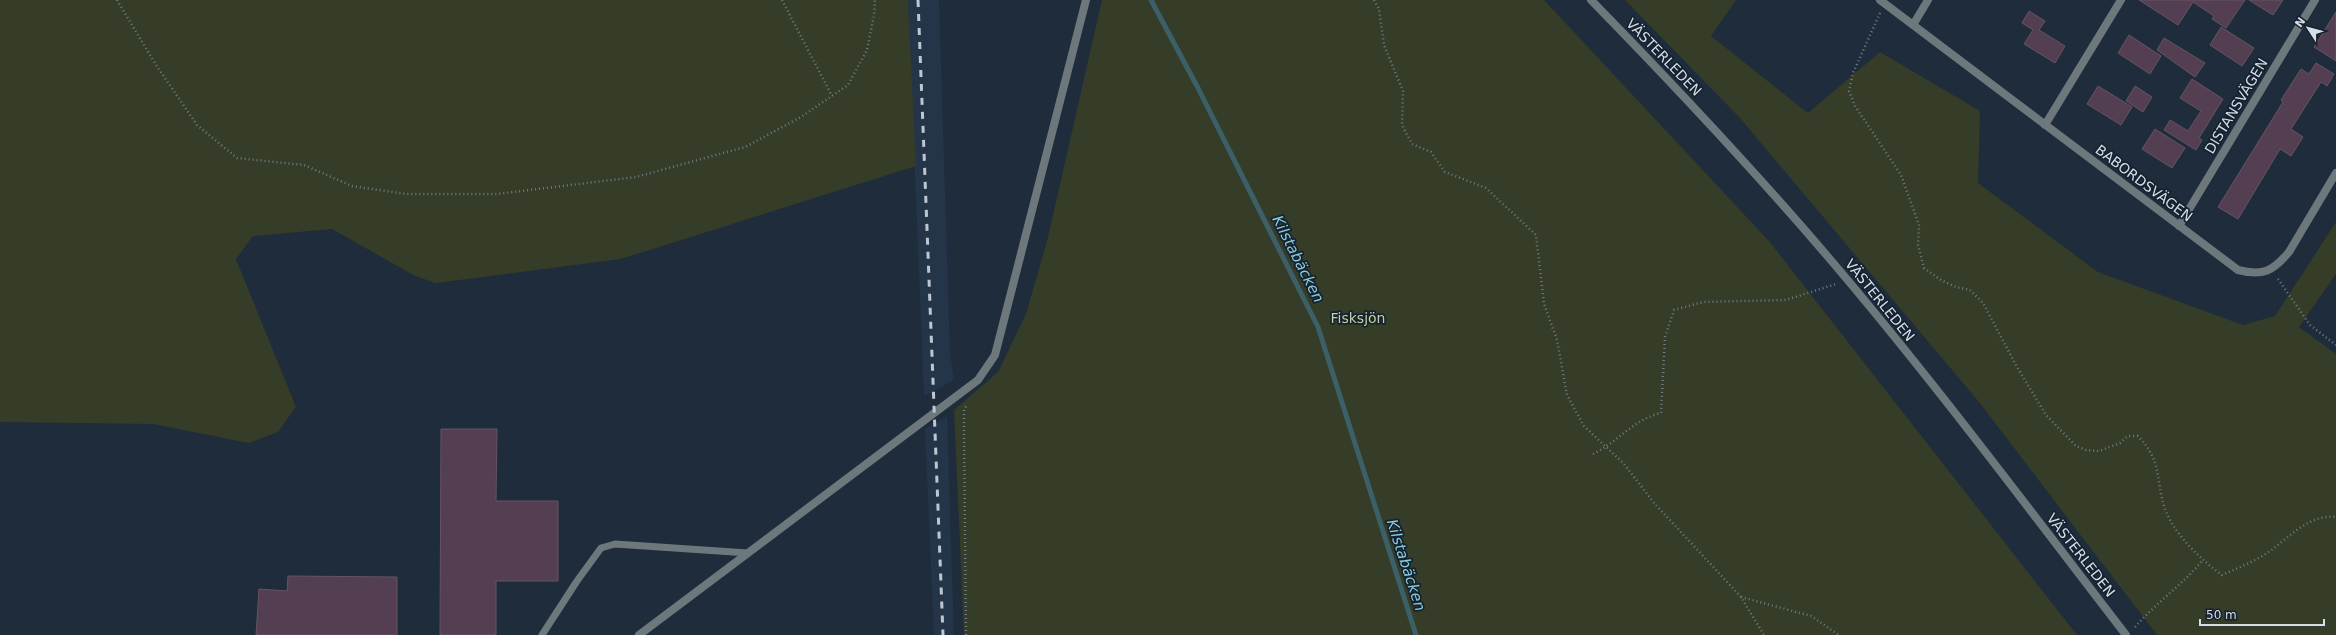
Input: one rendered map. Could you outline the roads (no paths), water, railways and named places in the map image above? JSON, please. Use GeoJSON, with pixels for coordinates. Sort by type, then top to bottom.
{"type":"FeatureCollection","features":[{"type":"Feature","properties":{"kind":"street"},"geometry":{"type":"LineString","coordinates":[[639,635],[978,380],[995,355],[1086,0]]}},
{"type":"Feature","properties":{"kind":"street","name":"VÄSTERLEDEN"},"geometry":{"type":"LineString","coordinates":[[1591,0],[1707,121],[1846,278],[1957,416],[2126,635]]}},
{"type":"Feature","properties":{"kind":"street"},"geometry":{"type":"LineString","coordinates":[[1913,25],[1928,0]]}},
{"type":"Feature","properties":{"kind":"street"},"geometry":{"type":"LineString","coordinates":[[2045,125],[2121,0]]}},
{"type":"Feature","properties":{"kind":"street","name":"DISTANSVÄGEN"},"geometry":{"type":"LineString","coordinates":[[2179,226],[2314,0]]}},
{"type":"Feature","properties":{"kind":"street","name":"BABORDSVÄGEN"},"geometry":{"type":"LineString","coordinates":[[1882,2],[2238,270],[2255,274],[2271,269],[2279,263],[2288,252],[2336,173]]}},
{"type":"Feature","properties":{"kind":"lane"},"geometry":{"type":"LineString","coordinates":[[542,635],[577,580],[601,548],[615,544],[748,553]]}},
{"type":"Feature","properties":{"kind":"waterway","name":"Kilstabäcken"},"geometry":{"type":"LineString","coordinates":[[1151,0],[1198,88],[1318,327],[1416,635]]}},
{"type":"Feature","properties":{"kind":"railway"},"geometry":{"type":"LineString","coordinates":[[918,0],[943,635]]}},
{"type":"Feature","properties":{"kind":"park label","name":"Fisksjön"},"geometry":{"type":"Point","coordinates":[1358,318]}}]}
